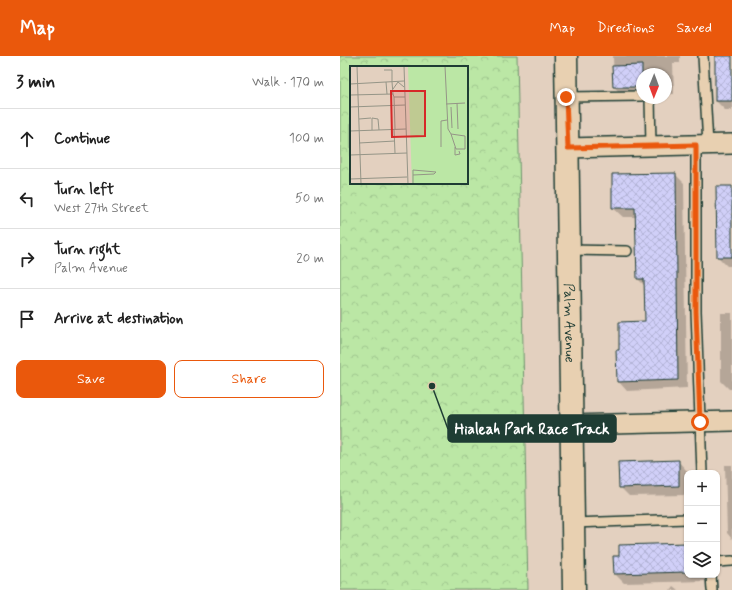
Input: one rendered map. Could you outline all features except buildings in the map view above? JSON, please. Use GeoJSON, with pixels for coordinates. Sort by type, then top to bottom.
{"type":"FeatureCollection","features":[{"type":"Feature","properties":{"kind":"main road","name":"Palm Avenue"},"geometry":{"type":"LineString","coordinates":[[566,56],[574,590]]}},
{"type":"Feature","properties":{"kind":"street"},"geometry":{"type":"LineString","coordinates":[[568,148],[732,144]]}},
{"type":"Feature","properties":{"kind":"street"},"geometry":{"type":"LineString","coordinates":[[572,425],[732,421]]}},
{"type":"Feature","properties":{"kind":"lane"},"geometry":{"type":"LineString","coordinates":[[702,470],[696,311],[702,145],[703,56]]}},
{"type":"Feature","properties":{"kind":"lane"},"geometry":{"type":"LineString","coordinates":[[566,97],[636,96]]}},
{"type":"Feature","properties":{"kind":"lane"},"geometry":{"type":"LineString","coordinates":[[650,104],[651,146]]}},
{"type":"Feature","properties":{"kind":"lane"},"geometry":{"type":"LineString","coordinates":[[569,250],[627,251]]}},
{"type":"Feature","properties":{"kind":"lane"},"geometry":{"type":"LineString","coordinates":[[573,523],[684,519]]}},
{"type":"Feature","properties":{"kind":"lane"},"geometry":{"type":"LineString","coordinates":[[720,562],[732,561]]}},
{"type":"Feature","properties":{"kind":"lane"},"geometry":{"type":"LineString","coordinates":[[711,578],[712,590]]}},
{"type":"Feature","properties":{"kind":"green space"},"geometry":{"type":"Polygon","coordinates":[[[340,56],[517,56],[528,590],[340,590],[340,56]]]}},
{"type":"Feature","properties":{"kind":"place","name":"Hialeah Park Race Track"},"geometry":{"type":"Point","coordinates":[432,386]}},
{"type":"Feature","properties":{"kind":"route"},"geometry":{"type":"LineString","coordinates":[[566,97],[568,148],[696,145],[696,311],[700,422]]}}]}
